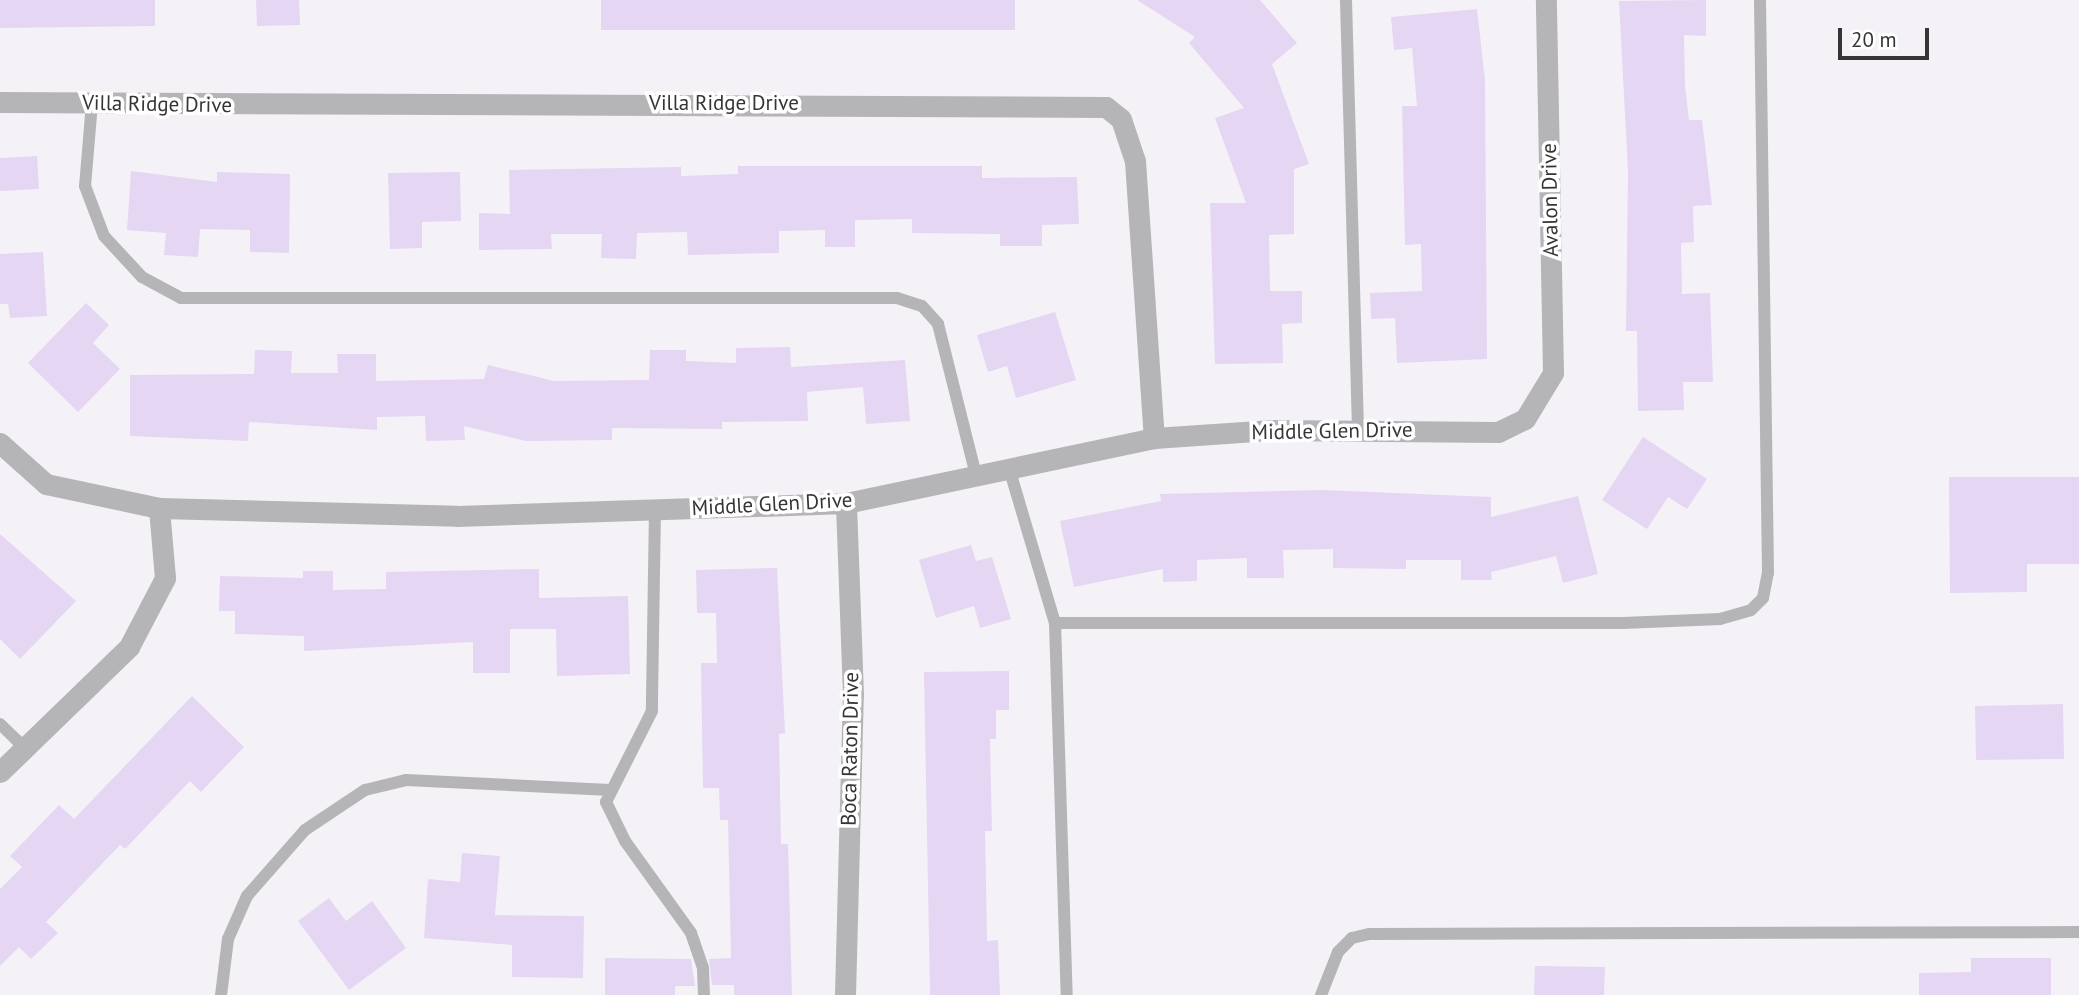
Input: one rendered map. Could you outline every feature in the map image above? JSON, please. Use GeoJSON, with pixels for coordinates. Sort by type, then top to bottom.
{"type":"FeatureCollection","features":[{"type":"Feature","properties":{"kind":"street","name":"Avalon Drive"},"geometry":{"type":"LineString","coordinates":[[1541,396],[1553,373],[1546,0]]}},
{"type":"Feature","properties":{"kind":"street","name":"Villa Ridge Drive"},"geometry":{"type":"LineString","coordinates":[[0,102],[1106,107],[1121,119],[1135,161],[1154,438]]}},
{"type":"Feature","properties":{"kind":"street","name":"Middle Glen Drive"},"geometry":{"type":"LineString","coordinates":[[0,443],[46,484],[159,509],[457,516],[846,503],[1154,438],[1358,430],[1499,432],[1525,419],[1541,396]]}},
{"type":"Feature","properties":{"kind":"street","name":"Boca Raton Drive"},"geometry":{"type":"LineString","coordinates":[[845,995],[853,695],[846,503]]}},
{"type":"Feature","properties":{"kind":"street"},"geometry":{"type":"LineString","coordinates":[[0,772],[129,647],[165,578],[159,509]]}},
{"type":"Feature","properties":{"kind":"lane"},"geometry":{"type":"LineString","coordinates":[[1346,0],[1358,430]]}},
{"type":"Feature","properties":{"kind":"lane"},"geometry":{"type":"LineString","coordinates":[[1055,623],[1623,623],[1720,619],[1751,610],[1763,598],[1768,573],[1760,0]]}},
{"type":"Feature","properties":{"kind":"lane"},"geometry":{"type":"LineString","coordinates":[[92,103],[85,186],[104,236],[142,277],[181,298],[897,298],[922,306],[938,324],[976,475]]}},
{"type":"Feature","properties":{"kind":"lane"},"geometry":{"type":"LineString","coordinates":[[1009,468],[1055,623],[1067,995]]}},
{"type":"Feature","properties":{"kind":"lane"},"geometry":{"type":"LineString","coordinates":[[655,509],[652,711],[606,802],[625,841],[691,933],[703,968],[704,995]]}},
{"type":"Feature","properties":{"kind":"lane"},"geometry":{"type":"LineString","coordinates":[[0,724],[25,748]]}},
{"type":"Feature","properties":{"kind":"lane"},"geometry":{"type":"LineString","coordinates":[[221,995],[228,939],[247,896],[305,831],[365,790],[406,780],[610,790]]}},
{"type":"Feature","properties":{"kind":"lane"},"geometry":{"type":"LineString","coordinates":[[1321,995],[1338,952],[1352,938],[1370,934],[2079,932]]}},
{"type":"Feature","properties":{"kind":"building"},"geometry":{"type":"Polygon","coordinates":[[[0,0],[155,0],[155,26],[0,28],[0,0]]]}},
{"type":"Feature","properties":{"kind":"building"},"geometry":{"type":"Polygon","coordinates":[[[256,0],[299,0],[300,25],[257,26],[256,0]]]}},
{"type":"Feature","properties":{"kind":"building"},"geometry":{"type":"Polygon","coordinates":[[[601,0],[1015,0],[1015,30],[601,30],[601,0]]]}},
{"type":"Feature","properties":{"kind":"building"},"geometry":{"type":"Polygon","coordinates":[[[1137,0],[1260,0],[1297,43],[1272,64],[1309,164],[1294,169],[1294,234],[1269,235],[1270,291],[1302,291],[1302,323],[1282,324],[1283,363],[1215,364],[1210,203],[1246,203],[1215,118],[1244,108],[1189,43],[1195,37],[1137,0]]]}},
{"type":"Feature","properties":{"kind":"building"},"geometry":{"type":"Polygon","coordinates":[[[1706,0],[1706,36],[1684,35],[1685,86],[1689,120],[1702,120],[1712,205],[1693,206],[1694,242],[1681,243],[1682,294],[1710,293],[1713,382],[1683,382],[1684,410],[1638,411],[1637,331],[1626,331],[1628,171],[1619,1],[1706,0]]]}},
{"type":"Feature","properties":{"kind":"building"},"geometry":{"type":"Polygon","coordinates":[[[1477,9],[1485,80],[1487,359],[1397,363],[1395,318],[1371,319],[1370,293],[1422,291],[1421,244],[1405,245],[1402,106],[1417,106],[1412,48],[1394,50],[1391,17],[1477,9]]]}},
{"type":"Feature","properties":{"kind":"building"},"geometry":{"type":"Polygon","coordinates":[[[37,156],[39,189],[0,191],[0,158],[37,156]]]}},
{"type":"Feature","properties":{"kind":"building"},"geometry":{"type":"Polygon","coordinates":[[[738,166],[982,166],[982,178],[1077,177],[1079,224],[1042,225],[1042,246],[1000,246],[1000,234],[912,233],[912,219],[855,220],[855,247],[825,247],[825,230],[779,231],[779,253],[688,255],[687,232],[637,233],[636,259],[601,258],[602,234],[551,234],[552,249],[479,250],[479,213],[510,214],[509,170],[681,167],[681,176],[738,174],[738,166]]]}},
{"type":"Feature","properties":{"kind":"building"},"geometry":{"type":"Polygon","coordinates":[[[131,171],[217,182],[217,172],[290,174],[289,253],[250,252],[250,230],[200,229],[198,257],[164,255],[166,233],[127,230],[131,171]]]}},
{"type":"Feature","properties":{"kind":"building"},"geometry":{"type":"Polygon","coordinates":[[[460,172],[461,221],[422,222],[422,248],[390,249],[388,173],[460,172]]]}},
{"type":"Feature","properties":{"kind":"building"},"geometry":{"type":"Polygon","coordinates":[[[43,252],[47,316],[10,318],[8,304],[0,304],[0,254],[43,252]]]}},
{"type":"Feature","properties":{"kind":"building"},"geometry":{"type":"Polygon","coordinates":[[[86,303],[109,325],[93,343],[120,369],[78,412],[28,363],[86,303]]]}},
{"type":"Feature","properties":{"kind":"building"},"geometry":{"type":"Polygon","coordinates":[[[1055,312],[1076,380],[1016,398],[1007,366],[988,372],[977,335],[1055,312]]]}},
{"type":"Feature","properties":{"kind":"building"},"geometry":{"type":"Polygon","coordinates":[[[790,347],[791,367],[905,360],[910,421],[866,424],[863,387],[807,392],[808,421],[722,422],[722,429],[612,428],[612,440],[526,441],[464,426],[465,440],[426,441],[425,416],[377,417],[377,430],[249,422],[248,441],[130,436],[130,375],[254,374],[255,350],[292,351],[291,373],[338,373],[337,354],[376,354],[376,381],[484,379],[488,365],[554,381],[649,380],[650,350],[686,350],[686,361],[736,363],[736,348],[790,347]]]}},
{"type":"Feature","properties":{"kind":"building"},"geometry":{"type":"Polygon","coordinates":[[[1643,437],[1707,479],[1687,509],[1668,497],[1647,529],[1602,500],[1643,437]]]}},
{"type":"Feature","properties":{"kind":"building"},"geometry":{"type":"Polygon","coordinates":[[[1949,477],[2079,477],[2079,564],[2027,564],[2027,592],[1950,593],[1949,477]]]}},
{"type":"Feature","properties":{"kind":"building"},"geometry":{"type":"Polygon","coordinates":[[[1322,490],[1491,497],[1491,517],[1578,496],[1598,574],[1563,583],[1556,556],[1491,572],[1492,580],[1461,580],[1461,560],[1406,560],[1406,569],[1333,568],[1333,549],[1283,550],[1284,578],[1247,578],[1247,558],[1197,560],[1197,581],[1163,582],[1163,569],[1074,587],[1060,521],[1161,501],[1160,494],[1322,490]]]}},
{"type":"Feature","properties":{"kind":"building"},"geometry":{"type":"Polygon","coordinates":[[[0,534],[76,601],[20,659],[0,639],[0,534]]]}},
{"type":"Feature","properties":{"kind":"building"},"geometry":{"type":"Polygon","coordinates":[[[971,545],[976,561],[992,557],[1011,619],[980,628],[974,606],[936,618],[919,560],[971,545]]]}},
{"type":"Feature","properties":{"kind":"building"},"geometry":{"type":"Polygon","coordinates":[[[777,568],[785,733],[779,734],[781,844],[788,844],[792,995],[734,995],[734,985],[712,985],[709,959],[731,958],[728,820],[720,820],[719,788],[703,788],[701,663],[717,663],[716,613],[697,613],[696,570],[777,568]]]}},
{"type":"Feature","properties":{"kind":"building"},"geometry":{"type":"Polygon","coordinates":[[[539,569],[539,598],[628,596],[630,674],[557,676],[556,629],[510,629],[510,673],[473,673],[473,642],[304,651],[304,636],[235,634],[235,611],[219,611],[220,576],[303,578],[303,571],[333,571],[333,590],[386,589],[386,572],[539,569]]]}},
{"type":"Feature","properties":{"kind":"building"},"geometry":{"type":"Polygon","coordinates":[[[1009,671],[1009,710],[996,710],[996,739],[990,739],[992,831],[985,831],[987,941],[998,940],[1000,995],[930,995],[924,672],[1009,671]]]}},
{"type":"Feature","properties":{"kind":"building"},"geometry":{"type":"Polygon","coordinates":[[[192,696],[244,747],[201,792],[190,781],[125,849],[120,845],[46,922],[58,933],[31,959],[19,947],[0,966],[0,889],[22,867],[10,856],[59,805],[74,819],[192,696]]]}},
{"type":"Feature","properties":{"kind":"building"},"geometry":{"type":"Polygon","coordinates":[[[2063,704],[2064,759],[1976,760],[1975,706],[2063,704]]]}},
{"type":"Feature","properties":{"kind":"building"},"geometry":{"type":"Polygon","coordinates":[[[462,853],[500,856],[495,915],[584,916],[583,978],[512,977],[512,945],[424,938],[428,879],[460,882],[462,853]]]}},
{"type":"Feature","properties":{"kind":"building"},"geometry":{"type":"Polygon","coordinates":[[[329,898],[346,921],[372,901],[406,948],[349,990],[298,921],[329,898]]]}},
{"type":"Feature","properties":{"kind":"building"},"geometry":{"type":"Polygon","coordinates":[[[605,958],[691,959],[695,986],[675,986],[675,995],[605,995],[605,958]]]}},
{"type":"Feature","properties":{"kind":"building"},"geometry":{"type":"Polygon","coordinates":[[[1971,958],[2051,958],[2051,995],[1919,995],[1919,973],[1971,972],[1971,958]]]}},
{"type":"Feature","properties":{"kind":"building"},"geometry":{"type":"Polygon","coordinates":[[[1535,966],[1605,967],[1604,995],[1534,995],[1535,966]]]}}]}
